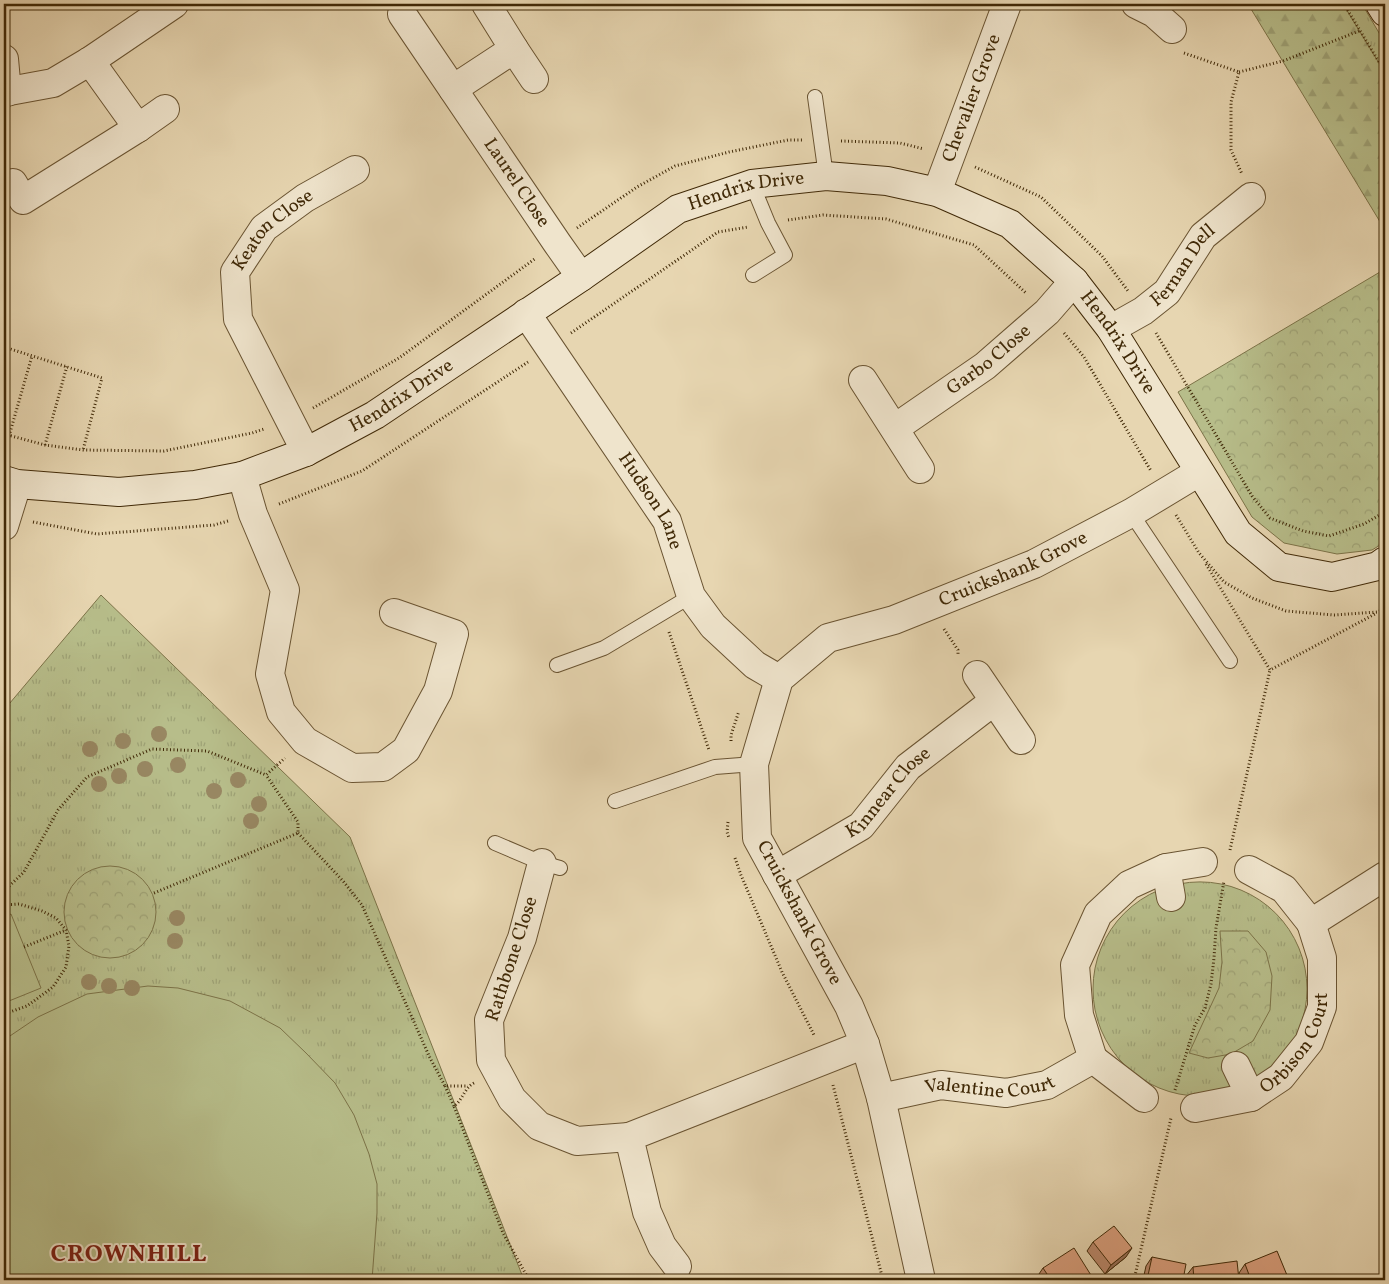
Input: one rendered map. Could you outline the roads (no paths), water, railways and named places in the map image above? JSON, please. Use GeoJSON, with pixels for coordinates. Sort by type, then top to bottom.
{"type":"FeatureCollection","features":[{"type":"Feature","properties":{"kind":"street"},"geometry":{"type":"LineString","coordinates":[[4,59],[6,92],[53,83],[90,61],[174,4]]}},
{"type":"Feature","properties":{"kind":"street"},"geometry":{"type":"LineString","coordinates":[[486,4],[534,79]]}},
{"type":"Feature","properties":{"kind":"street","name":"Chevalier Grove"},"geometry":{"type":"LineString","coordinates":[[937,192],[1007,4]]}},
{"type":"Feature","properties":{"kind":"street"},"geometry":{"type":"LineString","coordinates":[[1136,4],[1154,13],[1172,29]]}},
{"type":"Feature","properties":{"kind":"street"},"geometry":{"type":"LineString","coordinates":[[1380,4],[1385,12]]}},
{"type":"Feature","properties":{"kind":"street","name":"Laurel Close"},"geometry":{"type":"LineString","coordinates":[[402,14],[581,276]]}},
{"type":"Feature","properties":{"kind":"street"},"geometry":{"type":"LineString","coordinates":[[453,89],[514,49]]}},
{"type":"Feature","properties":{"kind":"street"},"geometry":{"type":"LineString","coordinates":[[90,61],[138,128]]}},
{"type":"Feature","properties":{"kind":"street"},"geometry":{"type":"LineString","coordinates":[[13,183],[23,200],[165,109]]}},
{"type":"Feature","properties":{"kind":"street","name":"Keaton Close"},"geometry":{"type":"LineString","coordinates":[[306,452],[238,319],[236,272],[264,228],[305,198],[356,170]]}},
{"type":"Feature","properties":{"kind":"street","name":"Hendrix Drive"},"geometry":{"type":"LineString","coordinates":[[11,482],[119,492],[195,485],[242,476],[306,452],[375,415],[678,209],[752,184],[826,176],[887,181],[937,192],[1010,224],[1074,281],[1111,329],[1238,533],[1279,567],[1332,577],[1378,566],[1385,561]]}},
{"type":"Feature","properties":{"kind":"street","name":"Fernan Dell"},"geometry":{"type":"LineString","coordinates":[[1111,329],[1143,311],[1167,292],[1203,236],[1251,197]]}},
{"type":"Feature","properties":{"kind":"street","name":"Garbo Close"},"geometry":{"type":"LineString","coordinates":[[895,428],[985,366],[1046,312],[1074,281]]}},
{"type":"Feature","properties":{"kind":"street","name":"Hudson Lane"},"geometry":{"type":"LineString","coordinates":[[526,313],[667,521],[691,596],[713,626],[755,664],[779,679]]}},
{"type":"Feature","properties":{"kind":"street"},"geometry":{"type":"LineString","coordinates":[[863,380],[920,469]]}},
{"type":"Feature","properties":{"kind":"street","name":"Cruickshank Grove"},"geometry":{"type":"LineString","coordinates":[[921,1280],[881,1098],[865,1044],[849,1006],[757,838],[743,765],[779,679],[828,638],[894,620],[1034,564],[1131,513],[1199,472]]}},
{"type":"Feature","properties":{"kind":"street"},"geometry":{"type":"LineString","coordinates":[[242,476],[254,514],[285,590],[270,674],[281,712],[305,741],[352,768],[383,767],[406,750],[438,691],[454,634],[394,613]]}},
{"type":"Feature","properties":{"kind":"street"},"geometry":{"type":"LineString","coordinates":[[6,521],[11,482]]}},
{"type":"Feature","properties":{"kind":"street"},"geometry":{"type":"LineString","coordinates":[[977,675],[1021,740]]}},
{"type":"Feature","properties":{"kind":"street","name":"Kinnear Close"},"geometry":{"type":"LineString","coordinates":[[777,876],[861,826],[908,767],[994,701]]}},
{"type":"Feature","properties":{"kind":"street"},"geometry":{"type":"LineString","coordinates":[[1144,1098],[1093,1059],[1079,1015],[1075,965],[1098,914],[1129,885],[1166,868],[1203,862]]}},
{"type":"Feature","properties":{"kind":"street","name":"Rathbone Close"},"geometry":{"type":"LineString","coordinates":[[551,866],[489,1020],[490,1060],[512,1099],[538,1126],[577,1141],[630,1137],[865,1044]]}},
{"type":"Feature","properties":{"kind":"street"},"geometry":{"type":"LineString","coordinates":[[1166,868],[1171,897]]}},
{"type":"Feature","properties":{"kind":"street","name":"Orbison Court"},"geometry":{"type":"LineString","coordinates":[[1180,1107],[1251,1097],[1280,1077],[1309,1042],[1322,1007],[1322,958],[1311,923],[1284,889],[1237,875]]}},
{"type":"Feature","properties":{"kind":"street"},"geometry":{"type":"LineString","coordinates":[[1311,923],[1385,876]]}},
{"type":"Feature","properties":{"kind":"street","name":"Valentine Court"},"geometry":{"type":"LineString","coordinates":[[881,1098],[941,1085],[1006,1093],[1047,1085],[1093,1059]]}},
{"type":"Feature","properties":{"kind":"street"},"geometry":{"type":"LineString","coordinates":[[1236,1066],[1251,1097]]}},
{"type":"Feature","properties":{"kind":"street"},"geometry":{"type":"LineString","coordinates":[[630,1137],[647,1212],[662,1246],[677,1266]]}},
{"type":"Feature","properties":{"kind":"lane"},"geometry":{"type":"LineString","coordinates":[[816,97],[826,176]]}},
{"type":"Feature","properties":{"kind":"lane"},"geometry":{"type":"LineString","coordinates":[[752,184],[768,223],[785,255],[753,275]]}},
{"type":"Feature","properties":{"kind":"lane"},"geometry":{"type":"LineString","coordinates":[[1131,513],[1230,660]]}},
{"type":"Feature","properties":{"kind":"lane"},"geometry":{"type":"LineString","coordinates":[[557,664],[604,648],[691,596]]}},
{"type":"Feature","properties":{"kind":"lane"},"geometry":{"type":"LineString","coordinates":[[615,801],[715,767],[743,765]]}},
{"type":"Feature","properties":{"kind":"lane"},"geometry":{"type":"LineString","coordinates":[[496,843],[551,866]]}},
{"type":"Feature","properties":{"kind":"district","name":"CROWNHILL"},"geometry":{"type":"Point","coordinates":[129,1255]}}]}
